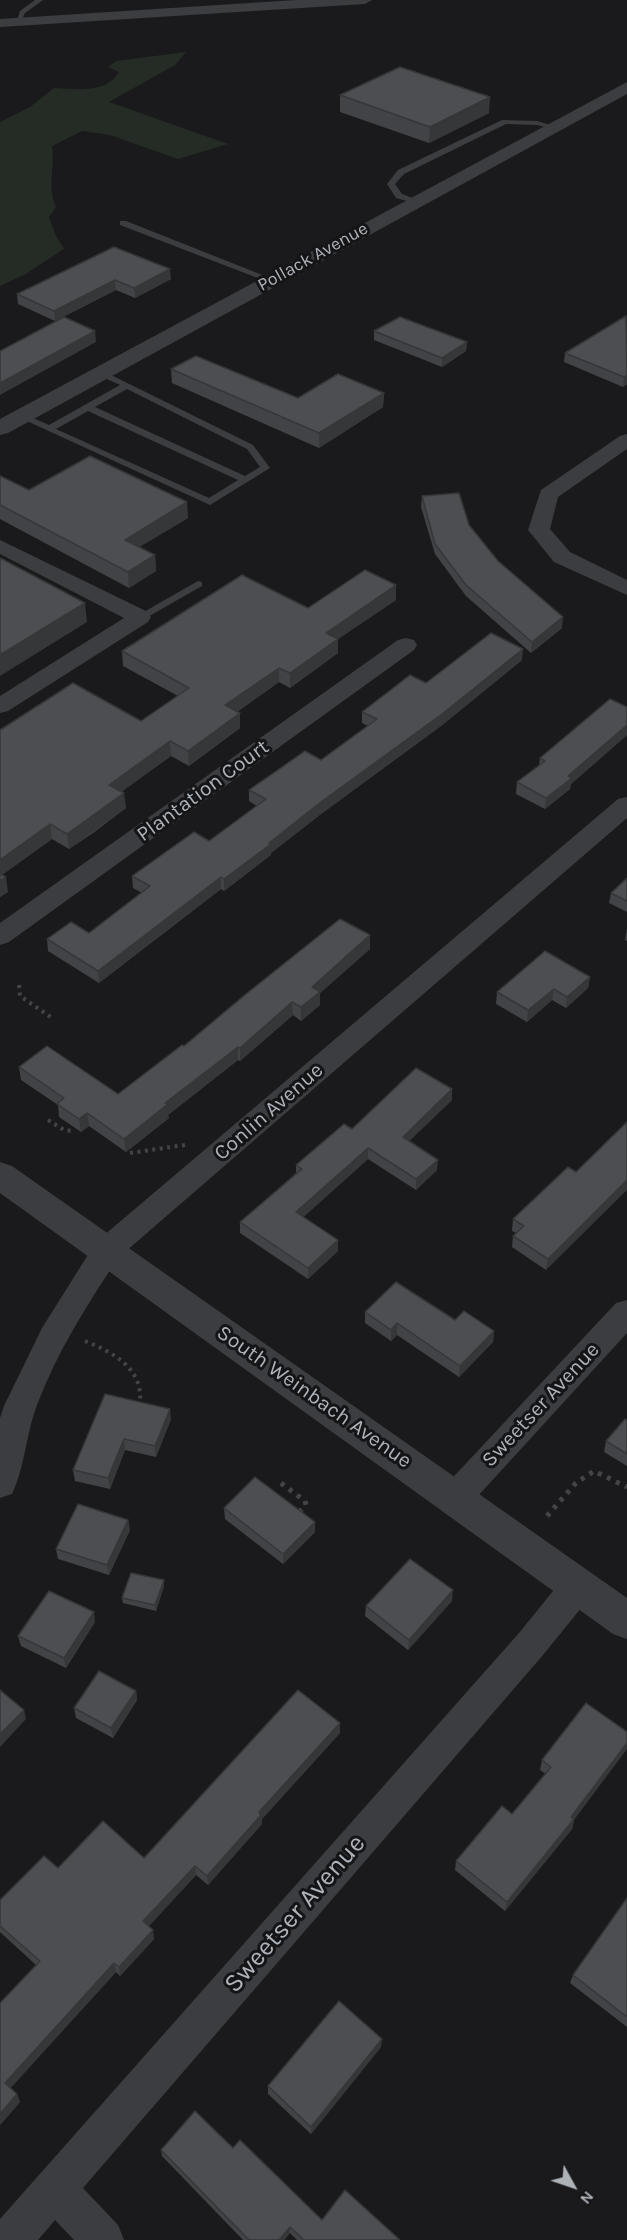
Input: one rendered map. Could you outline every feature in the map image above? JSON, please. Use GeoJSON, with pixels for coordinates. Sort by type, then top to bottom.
{"type":"FeatureCollection","features":[{"type":"Feature","properties":{"kind":"street"},"geometry":{"type":"LineString","coordinates":[[147,0],[149,5],[164,13]]}},
{"type":"Feature","properties":{"kind":"street"},"geometry":{"type":"LineString","coordinates":[[164,13],[178,0]]}},
{"type":"Feature","properties":{"kind":"street"},"geometry":{"type":"LineString","coordinates":[[0,24],[365,0]]}},
{"type":"Feature","properties":{"kind":"street","name":"Pollack Avenue"},"geometry":{"type":"LineString","coordinates":[[0,428],[627,87]]}},
{"type":"Feature","properties":{"kind":"street"},"geometry":{"type":"LineString","coordinates":[[627,440],[548,494],[539,530],[562,558],[627,588]]}},
{"type":"Feature","properties":{"kind":"street"},"geometry":{"type":"LineString","coordinates":[[0,546],[140,617]]}},
{"type":"Feature","properties":{"kind":"street"},"geometry":{"type":"LineString","coordinates":[[0,706],[140,617]]}},
{"type":"Feature","properties":{"kind":"street","name":"Plantation Court"},"geometry":{"type":"LineString","coordinates":[[0,936],[406,645]]}},
{"type":"Feature","properties":{"kind":"street","name":"Conlin Avenue"},"geometry":{"type":"LineString","coordinates":[[0,1484],[12,1431],[46,1347],[72,1300],[107,1250],[627,805]]}},
{"type":"Feature","properties":{"kind":"street","name":"South Weinbach Avenue"},"geometry":{"type":"LineString","coordinates":[[0,1175],[627,1621]]}},
{"type":"Feature","properties":{"kind":"street","name":"Sweetser Avenue"},"geometry":{"type":"LineString","coordinates":[[455,1498],[627,1312]]}},
{"type":"Feature","properties":{"kind":"street","name":"Sweetser Avenue"},"geometry":{"type":"LineString","coordinates":[[10,2240],[531,1644],[578,1586]]}},
{"type":"Feature","properties":{"kind":"street"},"geometry":{"type":"LineString","coordinates":[[54,2189],[103,2240]]}},
{"type":"Feature","properties":{"kind":"lane"},"geometry":{"type":"LineString","coordinates":[[18,22],[22,12],[40,0]]}},
{"type":"Feature","properties":{"kind":"lane"},"geometry":{"type":"LineString","coordinates":[[415,202],[399,196],[391,184],[401,172],[506,122],[537,123],[553,127]]}},
{"type":"Feature","properties":{"kind":"lane"},"geometry":{"type":"LineString","coordinates":[[123,223],[271,280]]}},
{"type":"Feature","properties":{"kind":"lane"},"geometry":{"type":"LineString","coordinates":[[21,416],[210,502],[265,468],[250,447],[100,373]]}},
{"type":"Feature","properties":{"kind":"lane"},"geometry":{"type":"LineString","coordinates":[[49,429],[128,386]]}},
{"type":"Feature","properties":{"kind":"lane"},"geometry":{"type":"LineString","coordinates":[[88,407],[245,480]]}},
{"type":"Feature","properties":{"kind":"lane"},"geometry":{"type":"LineString","coordinates":[[140,617],[198,585]]}},
{"type":"Feature","properties":{"kind":"path"},"geometry":{"type":"LineString","coordinates":[[20,985],[20,996],[52,1018]]}},
{"type":"Feature","properties":{"kind":"path"},"geometry":{"type":"LineString","coordinates":[[48,1120],[64,1130],[73,1131]]}},
{"type":"Feature","properties":{"kind":"path"},"geometry":{"type":"LineString","coordinates":[[130,1153],[189,1145]]}},
{"type":"Feature","properties":{"kind":"path"},"geometry":{"type":"LineString","coordinates":[[80,1339],[111,1353],[124,1362],[139,1388],[140,1403]]}},
{"type":"Feature","properties":{"kind":"path"},"geometry":{"type":"LineString","coordinates":[[547,1516],[576,1483],[594,1471],[627,1487]]}},
{"type":"Feature","properties":{"kind":"path"},"geometry":{"type":"LineString","coordinates":[[281,1483],[305,1501],[306,1505],[300,1511]]}},
{"type":"Feature","properties":{"kind":"shaded area"},"geometry":{"type":"Polygon","coordinates":[[[186,52],[175,65],[109,102],[228,144],[178,159],[110,135],[82,131],[52,146],[52,192],[56,207],[49,217],[64,249],[24,275],[0,286],[0,122],[30,107],[54,88],[90,89],[106,84],[119,72],[108,67],[116,61],[186,52]]]}},
{"type":"Feature","properties":{"kind":"building"},"geometry":{"type":"Polygon","coordinates":[[[400,67],[490,97],[430,127],[340,95],[400,67]]]}},
{"type":"Feature","properties":{"kind":"building"},"geometry":{"type":"Polygon","coordinates":[[[114,247],[170,269],[134,288],[115,280],[54,311],[17,294],[114,247]]]}},
{"type":"Feature","properties":{"kind":"building"},"geometry":{"type":"Polygon","coordinates":[[[626,316],[627,375],[624,377],[565,353],[626,316]]]}},
{"type":"Feature","properties":{"kind":"building"},"geometry":{"type":"Polygon","coordinates":[[[64,317],[95,331],[0,383],[0,351],[64,317]]]}},
{"type":"Feature","properties":{"kind":"building"},"geometry":{"type":"Polygon","coordinates":[[[400,317],[467,342],[442,358],[374,331],[400,317]]]}},
{"type":"Feature","properties":{"kind":"building"},"geometry":{"type":"Polygon","coordinates":[[[196,356],[298,398],[338,374],[384,393],[319,433],[171,369],[196,356]]]}},
{"type":"Feature","properties":{"kind":"building"},"geometry":{"type":"Polygon","coordinates":[[[90,456],[187,502],[125,540],[155,555],[128,572],[0,505],[0,476],[29,490],[90,456]]]}},
{"type":"Feature","properties":{"kind":"building"},"geometry":{"type":"Polygon","coordinates":[[[459,493],[469,525],[498,561],[563,617],[532,642],[466,585],[435,544],[422,496],[459,493]]]}},
{"type":"Feature","properties":{"kind":"building"},"geometry":{"type":"Polygon","coordinates":[[[0,558],[85,603],[0,655],[0,558]]]}},
{"type":"Feature","properties":{"kind":"building"},"geometry":{"type":"Polygon","coordinates":[[[365,570],[396,585],[326,633],[338,639],[290,673],[279,668],[225,705],[240,713],[188,751],[170,741],[109,785],[124,793],[67,834],[50,824],[0,860],[0,730],[73,683],[141,721],[189,688],[122,651],[242,575],[308,608],[365,570]]]}},
{"type":"Feature","properties":{"kind":"building"},"geometry":{"type":"Polygon","coordinates":[[[491,633],[523,649],[442,714],[321,802],[269,843],[271,844],[224,879],[221,877],[98,971],[47,939],[71,922],[89,933],[150,886],[132,876],[194,832],[209,841],[266,799],[249,790],[305,751],[321,760],[377,719],[362,712],[410,675],[426,683],[491,633]]]}},
{"type":"Feature","properties":{"kind":"building"},"geometry":{"type":"Polygon","coordinates":[[[610,699],[627,707],[627,725],[568,776],[572,778],[546,798],[517,782],[545,761],[540,758],[610,699]]]}},
{"type":"Feature","properties":{"kind":"building"},"geometry":{"type":"Polygon","coordinates":[[[627,878],[627,901],[611,893],[627,878]]]}},
{"type":"Feature","properties":{"kind":"building"},"geometry":{"type":"Polygon","coordinates":[[[340,919],[370,935],[312,987],[320,992],[301,1007],[292,1002],[240,1048],[238,1047],[165,1103],[168,1104],[124,1139],[87,1113],[79,1119],[57,1104],[64,1098],[19,1067],[47,1046],[118,1094],[182,1045],[184,1046],[340,919]]]}},
{"type":"Feature","properties":{"kind":"building"},"geometry":{"type":"Polygon","coordinates":[[[545,951],[590,977],[567,997],[554,989],[528,1010],[497,992],[545,951]]]}},
{"type":"Feature","properties":{"kind":"building"},"geometry":{"type":"Polygon","coordinates":[[[416,1068],[452,1089],[403,1137],[438,1160],[416,1179],[368,1148],[296,1212],[338,1240],[308,1268],[240,1222],[302,1169],[296,1165],[344,1124],[352,1129],[416,1068]]]}},
{"type":"Feature","properties":{"kind":"building"},"geometry":{"type":"Polygon","coordinates":[[[627,1122],[627,1180],[548,1259],[513,1236],[524,1226],[513,1219],[568,1167],[576,1172],[627,1122]]]}},
{"type":"Feature","properties":{"kind":"building"},"geometry":{"type":"Polygon","coordinates":[[[396,1282],[455,1320],[464,1311],[494,1331],[460,1366],[397,1323],[391,1330],[365,1312],[396,1282]]]}},
{"type":"Feature","properties":{"kind":"building"},"geometry":{"type":"Polygon","coordinates":[[[105,1394],[170,1409],[155,1446],[124,1439],[108,1478],[73,1470],[105,1394]]]}},
{"type":"Feature","properties":{"kind":"building"},"geometry":{"type":"Polygon","coordinates":[[[625,1419],[627,1420],[627,1454],[606,1441],[625,1419]]]}},
{"type":"Feature","properties":{"kind":"building"},"geometry":{"type":"Polygon","coordinates":[[[255,1477],[315,1522],[283,1554],[224,1508],[255,1477]]]}},
{"type":"Feature","properties":{"kind":"building"},"geometry":{"type":"Polygon","coordinates":[[[78,1504],[128,1520],[107,1565],[56,1549],[78,1504]]]}},
{"type":"Feature","properties":{"kind":"building"},"geometry":{"type":"Polygon","coordinates":[[[410,1559],[453,1590],[409,1640],[366,1606],[410,1559]]]}},
{"type":"Feature","properties":{"kind":"building"},"geometry":{"type":"Polygon","coordinates":[[[131,1573],[164,1580],[155,1605],[122,1598],[131,1573]]]}},
{"type":"Feature","properties":{"kind":"building"},"geometry":{"type":"Polygon","coordinates":[[[49,1591],[94,1612],[64,1658],[18,1636],[49,1591]]]}},
{"type":"Feature","properties":{"kind":"building"},"geometry":{"type":"Polygon","coordinates":[[[99,1671],[136,1691],[111,1728],[74,1708],[99,1671]]]}},
{"type":"Feature","properties":{"kind":"building"},"geometry":{"type":"Polygon","coordinates":[[[0,1690],[24,1710],[0,1734],[0,1690]]]}},
{"type":"Feature","properties":{"kind":"building"},"geometry":{"type":"Polygon","coordinates":[[[298,1690],[340,1723],[259,1812],[261,1815],[207,1876],[195,1866],[143,1921],[153,1930],[119,1967],[114,1963],[5,2083],[17,2094],[0,2114],[0,2003],[40,1961],[0,1926],[0,1900],[44,1856],[58,1868],[103,1821],[144,1858],[298,1690]]]}},
{"type":"Feature","properties":{"kind":"building"},"geometry":{"type":"Polygon","coordinates":[[[586,1703],[627,1732],[627,1743],[571,1817],[574,1819],[507,1902],[456,1861],[502,1806],[512,1814],[551,1767],[542,1760],[586,1703]]]}},
{"type":"Feature","properties":{"kind":"building"},"geometry":{"type":"Polygon","coordinates":[[[627,1898],[627,2017],[573,1975],[627,1898]]]}},
{"type":"Feature","properties":{"kind":"building"},"geometry":{"type":"Polygon","coordinates":[[[339,2001],[382,2039],[311,2127],[268,2086],[339,2001]]]}},
{"type":"Feature","properties":{"kind":"building"},"geometry":{"type":"Polygon","coordinates":[[[195,2111],[233,2148],[240,2140],[322,2220],[345,2190],[400,2240],[304,2240],[290,2227],[279,2240],[249,2240],[161,2150],[195,2111]]]}}]}
